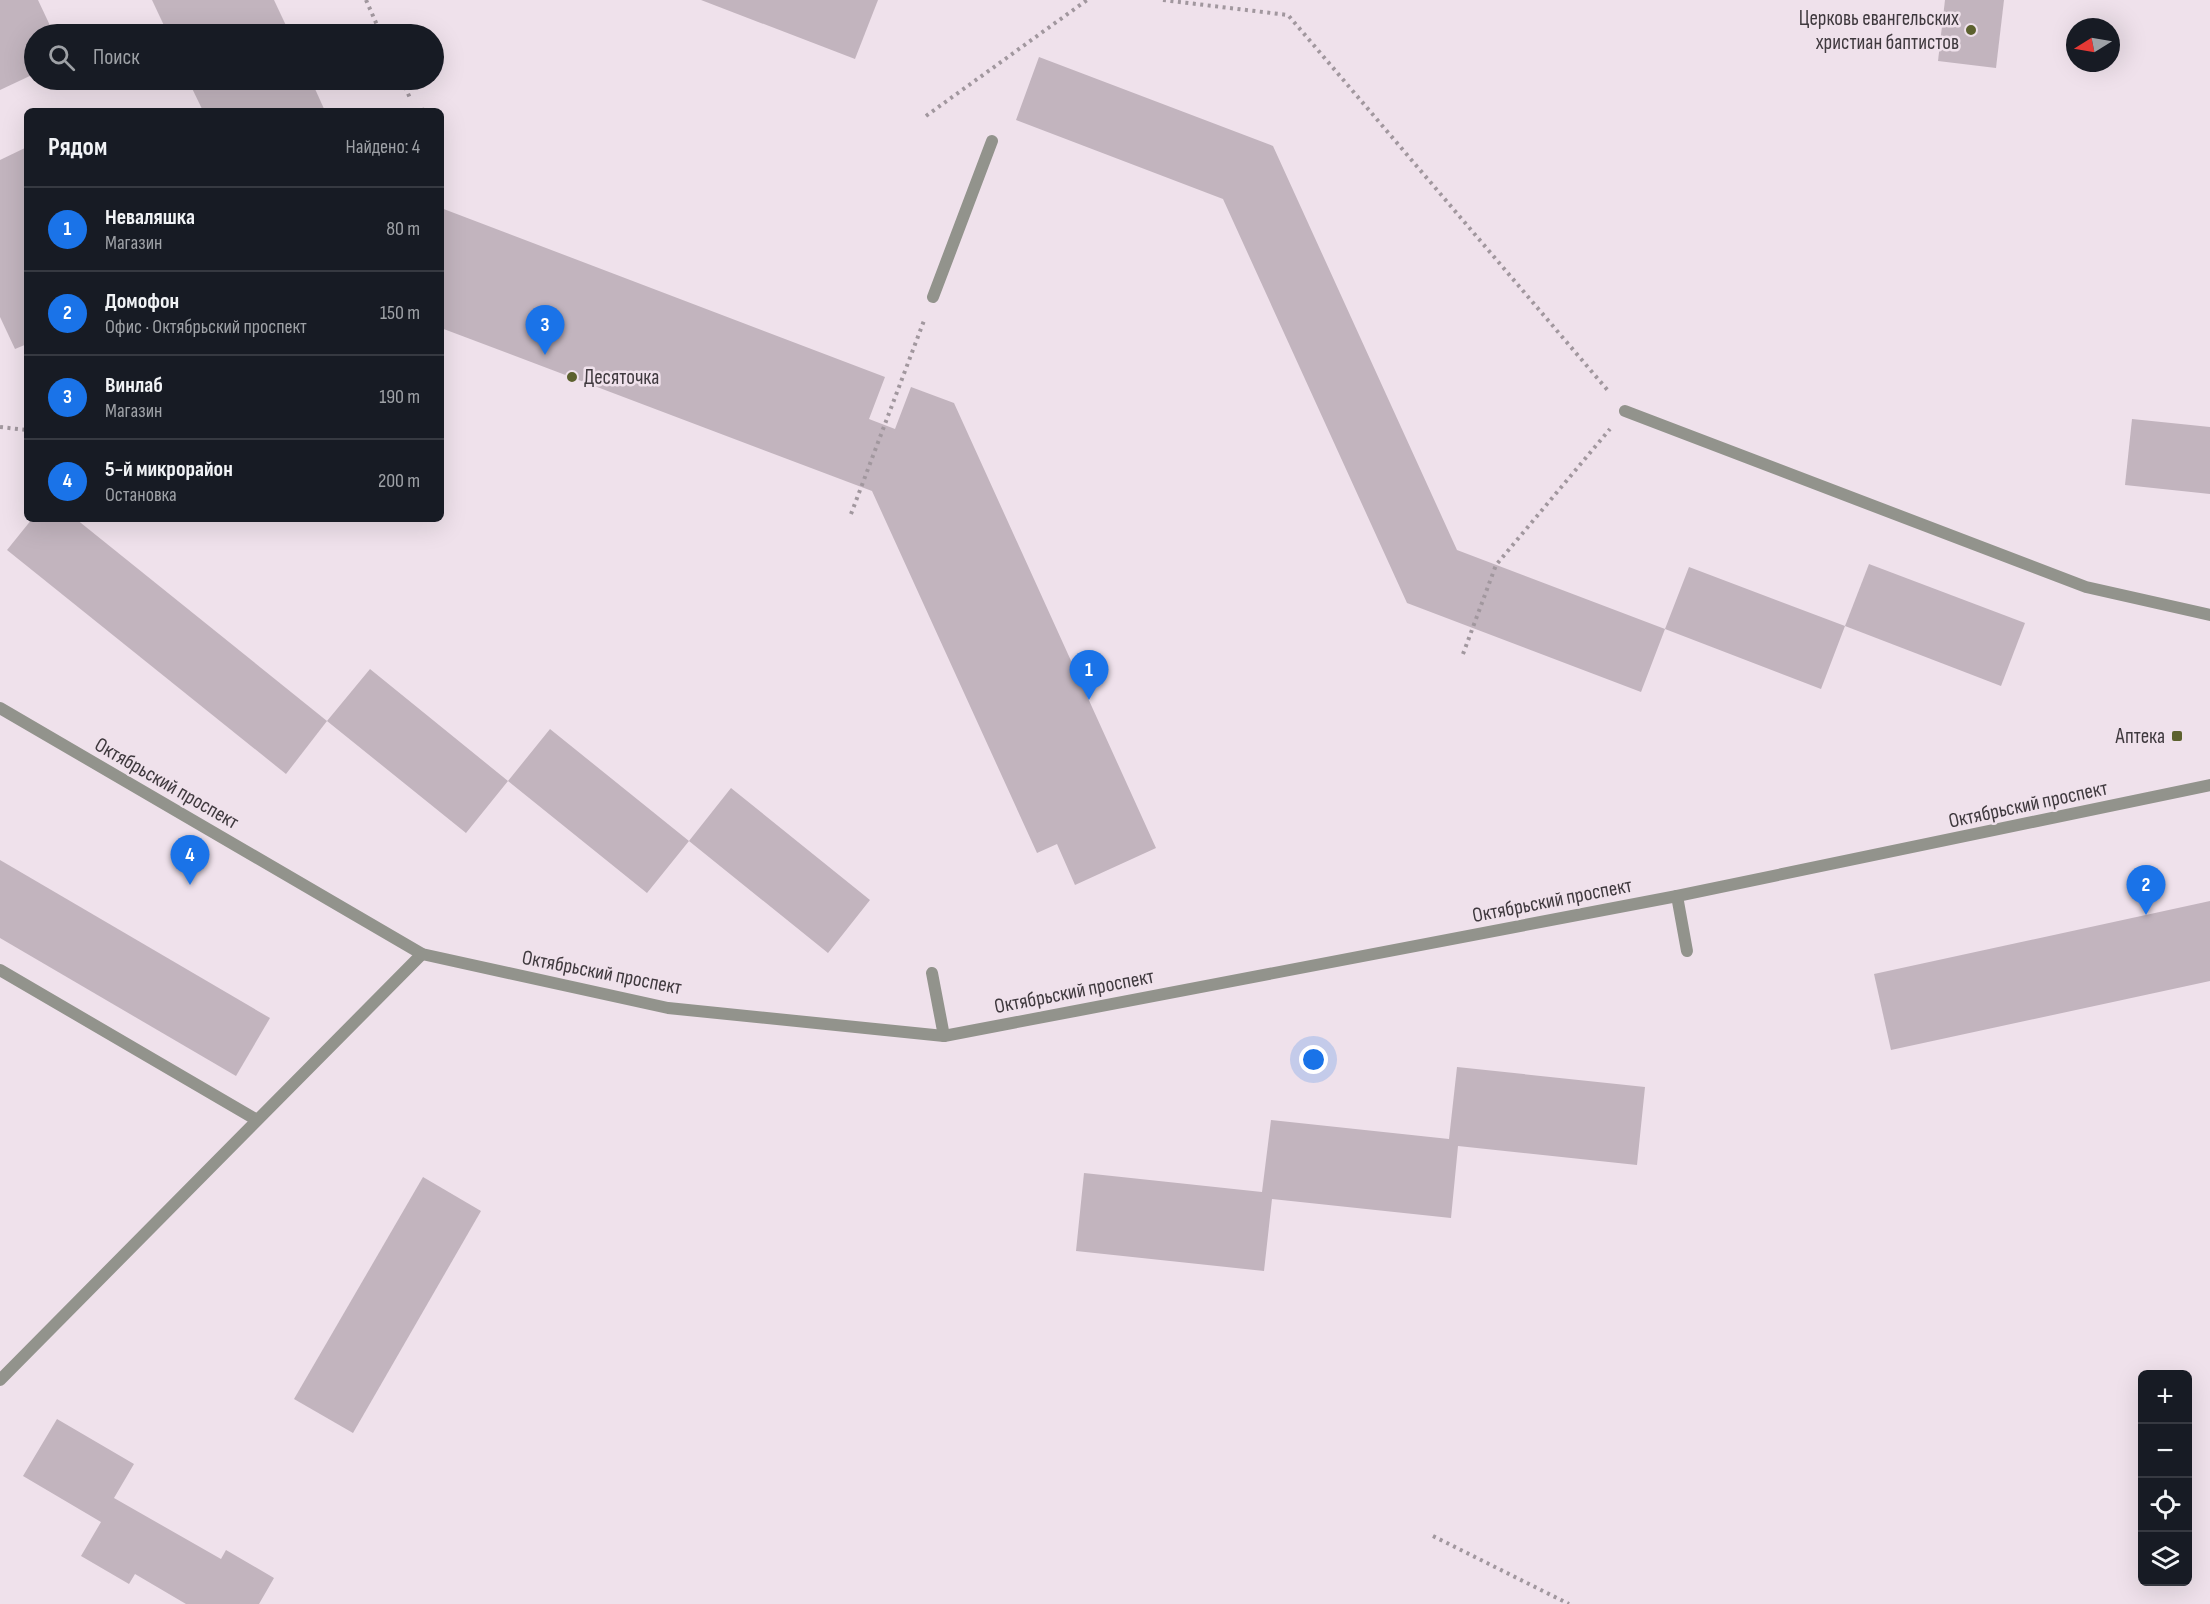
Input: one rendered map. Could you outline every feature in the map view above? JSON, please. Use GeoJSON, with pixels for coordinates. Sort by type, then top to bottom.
{"type":"FeatureCollection","features":[{"type":"Feature","properties":{"kind":"street"},"geometry":{"type":"LineString","coordinates":[[933,297],[992,141]]}},
{"type":"Feature","properties":{"kind":"street"},"geometry":{"type":"LineString","coordinates":[[1625,411],[2086,587],[2210,615]]}},
{"type":"Feature","properties":{"kind":"street","name":"Октябрьский проспект"},"geometry":{"type":"LineString","coordinates":[[0,708],[422,954],[668,1008],[944,1036],[1677,896],[2210,785]]}},
{"type":"Feature","properties":{"kind":"street"},"geometry":{"type":"LineString","coordinates":[[1677,896],[1687,951]]}},
{"type":"Feature","properties":{"kind":"street"},"geometry":{"type":"LineString","coordinates":[[0,1380],[422,954]]}},
{"type":"Feature","properties":{"kind":"street"},"geometry":{"type":"LineString","coordinates":[[0,970],[257,1120]]}},
{"type":"Feature","properties":{"kind":"street"},"geometry":{"type":"LineString","coordinates":[[933,973],[944,1036]]}},
{"type":"Feature","properties":{"kind":"path"},"geometry":{"type":"LineString","coordinates":[[366,0],[377,24]]}},
{"type":"Feature","properties":{"kind":"path"},"geometry":{"type":"LineString","coordinates":[[926,116],[1087,0]]}},
{"type":"Feature","properties":{"kind":"path"},"geometry":{"type":"LineString","coordinates":[[1164,0],[1288,15],[1625,411],[1496,565],[1463,654]]}},
{"type":"Feature","properties":{"kind":"path"},"geometry":{"type":"LineString","coordinates":[[406,90],[410,98]]}},
{"type":"Feature","properties":{"kind":"path"},"geometry":{"type":"LineString","coordinates":[[425,108],[426,104]]}},
{"type":"Feature","properties":{"kind":"path"},"geometry":{"type":"LineString","coordinates":[[851,514],[933,297]]}},
{"type":"Feature","properties":{"kind":"path"},"geometry":{"type":"LineString","coordinates":[[0,427],[24,430]]}},
{"type":"Feature","properties":{"kind":"path"},"geometry":{"type":"LineString","coordinates":[[1433,1536],[1569,1604]]}},
{"type":"Feature","properties":{"kind":"building"},"geometry":{"type":"Polygon","coordinates":[[[0,0],[38,0],[49,24],[24,24],[24,79],[0,90],[0,0]]]}},
{"type":"Feature","properties":{"kind":"building"},"geometry":{"type":"Polygon","coordinates":[[[152,0],[274,0],[285,24],[163,24],[152,0]]]}},
{"type":"Feature","properties":{"kind":"building"},"geometry":{"type":"Polygon","coordinates":[[[701,0],[878,0],[855,59],[701,0]]]}},
{"type":"Feature","properties":{"kind":"building","name":"Церковь евангельских христиан баптистов"},"geometry":{"type":"Polygon","coordinates":[[[1945,0],[2004,0],[1996,68],[1938,61],[1945,0]]]}},
{"type":"Feature","properties":{"kind":"building"},"geometry":{"type":"Polygon","coordinates":[[[1039,57],[1273,146],[1457,550],[1665,629],[1641,692],[1407,603],[1223,199],[1016,120],[1039,57]]]}},
{"type":"Feature","properties":{"kind":"building"},"geometry":{"type":"Polygon","coordinates":[[[193,90],[316,90],[324,108],[202,108],[193,90]]]}},
{"type":"Feature","properties":{"kind":"building"},"geometry":{"type":"Polygon","coordinates":[[[24,148],[24,345],[15,349],[0,317],[0,160],[24,148]]]}},
{"type":"Feature","properties":{"kind":"building"},"geometry":{"type":"Polygon","coordinates":[[[444,209],[885,377],[869,419],[895,429],[911,387],[954,403],[1156,848],[1075,885],[1057,844],[1037,853],[872,491],[444,329],[444,209]]]}},
{"type":"Feature","properties":{"kind":"building"},"geometry":{"type":"Polygon","coordinates":[[[2132,419],[2210,427],[2210,494],[2125,485],[2132,419]]]}},
{"type":"Feature","properties":{"kind":"building"},"geometry":{"type":"Polygon","coordinates":[[[30,522],[80,522],[327,721],[286,774],[7,550],[30,522]]]}},
{"type":"Feature","properties":{"kind":"building"},"geometry":{"type":"Polygon","coordinates":[[[1869,564],[2025,623],[2001,686],[1845,626],[1869,564]]]}},
{"type":"Feature","properties":{"kind":"building"},"geometry":{"type":"Polygon","coordinates":[[[1689,567],[1845,626],[1821,689],[1665,629],[1689,567]]]}},
{"type":"Feature","properties":{"kind":"building"},"geometry":{"type":"Polygon","coordinates":[[[370,669],[508,781],[466,833],[327,721],[370,669]]]}},
{"type":"Feature","properties":{"kind":"building"},"geometry":{"type":"Polygon","coordinates":[[[550,729],[689,841],[647,893],[508,781],[550,729]]]}},
{"type":"Feature","properties":{"kind":"building"},"geometry":{"type":"Polygon","coordinates":[[[731,788],[870,900],[828,953],[689,841],[731,788]]]}},
{"type":"Feature","properties":{"kind":"building"},"geometry":{"type":"Polygon","coordinates":[[[0,860],[270,1018],[236,1076],[0,938],[0,860]]]}},
{"type":"Feature","properties":{"kind":"building"},"geometry":{"type":"Polygon","coordinates":[[[2210,901],[2210,981],[1891,1050],[1874,974],[2210,901]]]}},
{"type":"Feature","properties":{"kind":"building"},"geometry":{"type":"Polygon","coordinates":[[[1457,1067],[1645,1087],[1637,1165],[1458,1146],[1451,1218],[1272,1199],[1264,1271],[1076,1251],[1084,1173],[1262,1192],[1271,1120],[1449,1139],[1457,1067]]]}},
{"type":"Feature","properties":{"kind":"building"},"geometry":{"type":"Polygon","coordinates":[[[423,1177],[481,1211],[353,1433],[294,1399],[423,1177]]]}},
{"type":"Feature","properties":{"kind":"building"},"geometry":{"type":"Polygon","coordinates":[[[57,1419],[134,1464],[114,1498],[221,1559],[226,1550],[274,1578],[259,1604],[186,1604],[135,1574],[129,1584],[81,1556],[101,1522],[23,1476],[57,1419]]]}},
{"type":"Feature","properties":{"kind":"place","name":"Церковь евангельских христиан баптистов"},"geometry":{"type":"Point","coordinates":[1971,30]}},
{"type":"Feature","properties":{"kind":"place","name":"Винлаб"},"geometry":{"type":"Point","coordinates":[545,355]}},
{"type":"Feature","properties":{"kind":"place","name":"Десяточка"},"geometry":{"type":"Point","coordinates":[572,377]}},
{"type":"Feature","properties":{"kind":"place","name":"Неваляшка"},"geometry":{"type":"Point","coordinates":[1089,700]}},
{"type":"Feature","properties":{"kind":"place","name":"Аптека"},"geometry":{"type":"Point","coordinates":[2177,736]}},
{"type":"Feature","properties":{"kind":"place","name":"5-й микрорайон"},"geometry":{"type":"Point","coordinates":[190,885]}},
{"type":"Feature","properties":{"kind":"place","name":"Домофон"},"geometry":{"type":"Point","coordinates":[2146,915]}}]}
